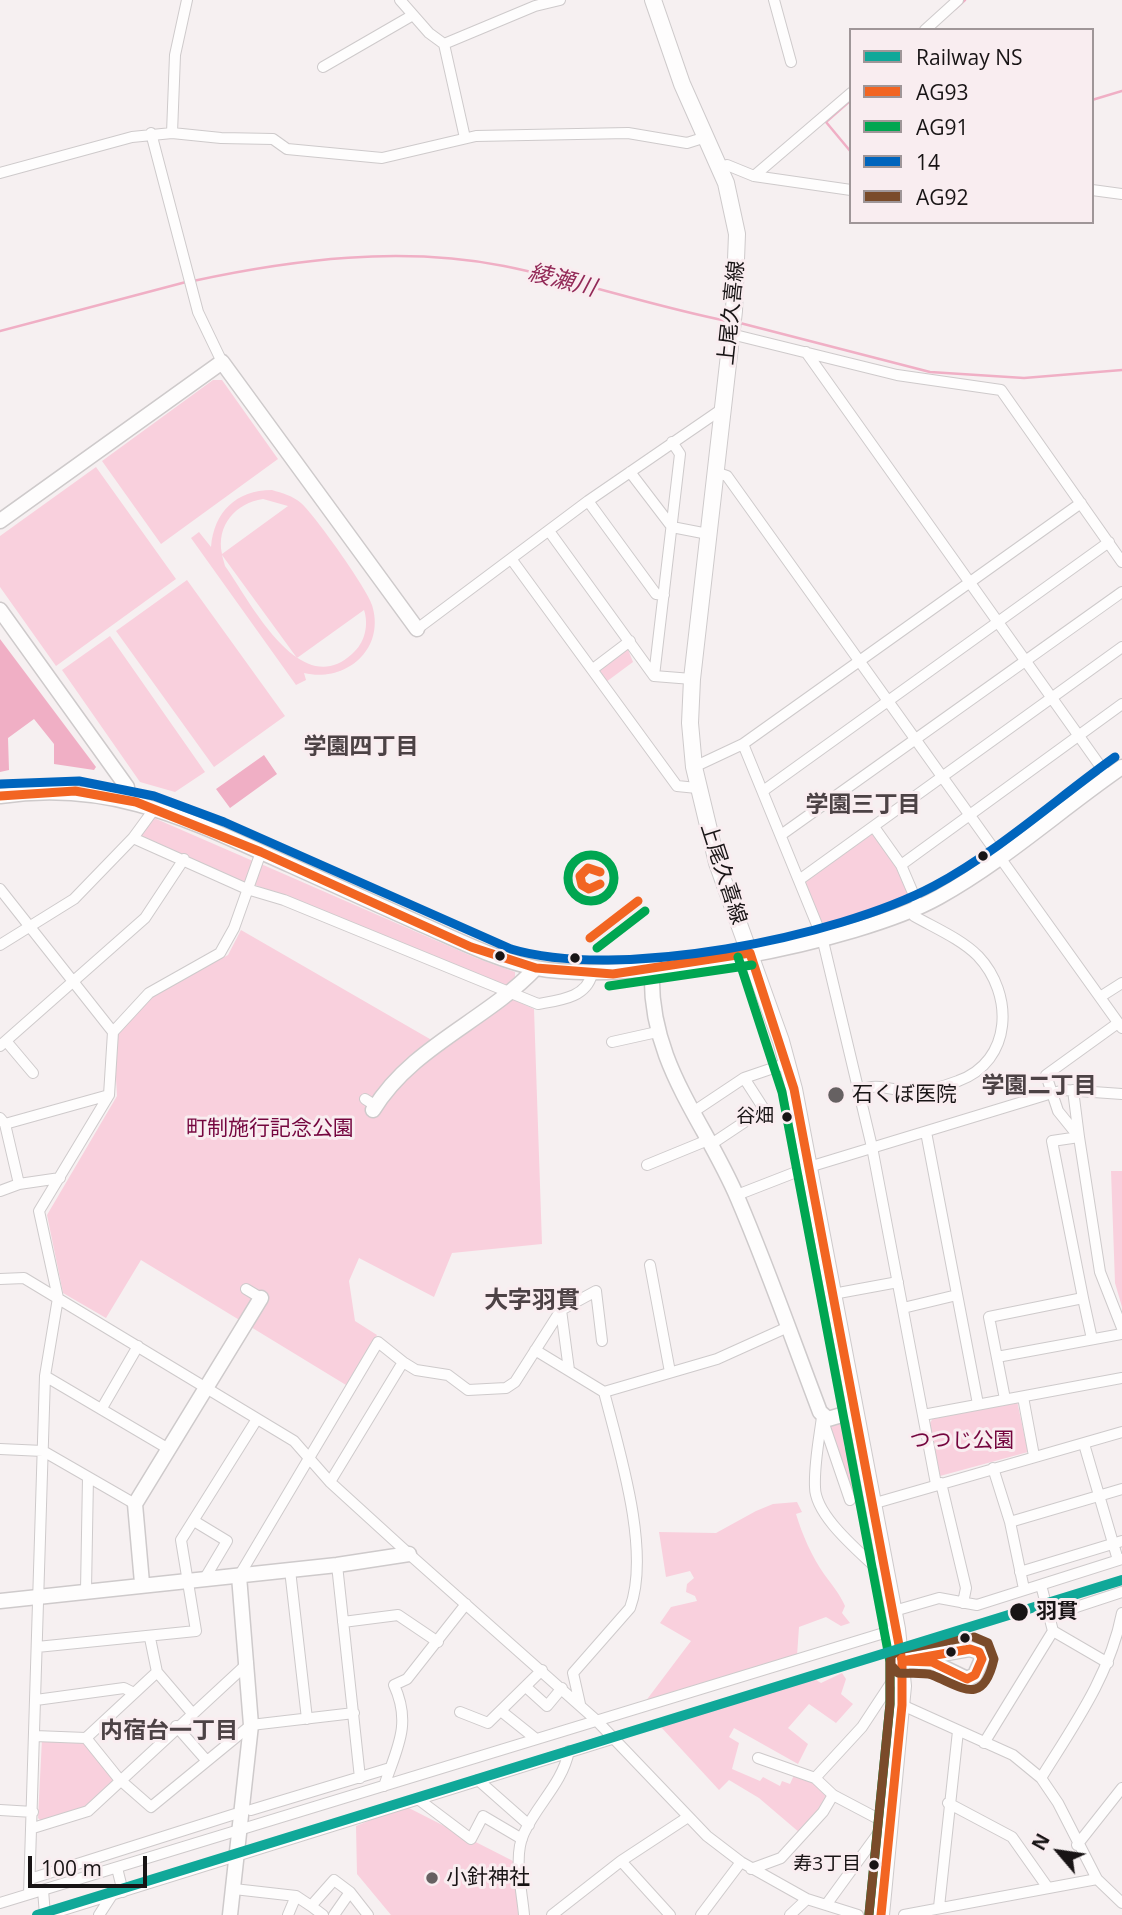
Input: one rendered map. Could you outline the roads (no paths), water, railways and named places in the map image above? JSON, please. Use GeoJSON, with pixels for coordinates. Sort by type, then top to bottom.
{"type":"FeatureCollection","features":[{"type":"Feature","properties":{"kind":"main road","name":"上尾久喜線"},"geometry":{"type":"LineString","coordinates":[[653,0],[674,64],[720,167],[737,226],[738,267],[734,311],[692,679],[690,723],[698,788],[717,863],[788,1063],[897,1629],[902,1667],[902,1705],[887,1824],[881,1915]]}},
{"type":"Feature","properties":{"kind":"street"},"geometry":{"type":"LineString","coordinates":[[173,133],[175,55],[187,0]]}},
{"type":"Feature","properties":{"kind":"street"},"geometry":{"type":"LineString","coordinates":[[400,0],[443,44],[465,138]]}},
{"type":"Feature","properties":{"kind":"street"},"geometry":{"type":"LineString","coordinates":[[443,44],[536,6],[560,0]]}},
{"type":"Feature","properties":{"kind":"street"},"geometry":{"type":"LineString","coordinates":[[774,0],[790,62]]}},
{"type":"Feature","properties":{"kind":"street"},"geometry":{"type":"LineString","coordinates":[[927,28],[958,0]]}},
{"type":"Feature","properties":{"kind":"street"},"geometry":{"type":"LineString","coordinates":[[323,67],[413,15]]}},
{"type":"Feature","properties":{"kind":"street"},"geometry":{"type":"LineString","coordinates":[[754,176],[849,95]]}},
{"type":"Feature","properties":{"kind":"street"},"geometry":{"type":"LineString","coordinates":[[152,133],[198,312],[222,362],[416,629],[588,501],[722,410]]}},
{"type":"Feature","properties":{"kind":"street"},"geometry":{"type":"LineString","coordinates":[[0,173],[152,133],[273,139],[286,149],[363,158],[382,158],[465,138],[628,133],[687,143],[706,137]]}},
{"type":"Feature","properties":{"kind":"street"},"geometry":{"type":"LineString","coordinates":[[720,167],[727,165],[754,176],[849,190]]}},
{"type":"Feature","properties":{"kind":"street"},"geometry":{"type":"LineString","coordinates":[[1094,190],[1122,194]]}},
{"type":"Feature","properties":{"kind":"street"},"geometry":{"type":"LineString","coordinates":[[731,333],[897,375],[1001,390],[1122,562]]}},
{"type":"Feature","properties":{"kind":"street"},"geometry":{"type":"LineString","coordinates":[[806,352],[1108,777]]}},
{"type":"Feature","properties":{"kind":"street"},"geometry":{"type":"LineString","coordinates":[[0,521],[222,362]]}},
{"type":"Feature","properties":{"kind":"street"},"geometry":{"type":"LineString","coordinates":[[654,676],[680,454],[672,442]]}},
{"type":"Feature","properties":{"kind":"street"},"geometry":{"type":"LineString","coordinates":[[630,472],[672,527],[708,534]]}},
{"type":"Feature","properties":{"kind":"street"},"geometry":{"type":"LineString","coordinates":[[715,472],[727,476],[944,776],[1120,1026],[1046,1075],[1058,1111],[1079,1137]]}},
{"type":"Feature","properties":{"kind":"street"},"geometry":{"type":"LineString","coordinates":[[588,501],[656,594],[664,595]]}},
{"type":"Feature","properties":{"kind":"street"},"geometry":{"type":"LineString","coordinates":[[694,767],[743,744],[1081,503]]}},
{"type":"Feature","properties":{"kind":"street"},"geometry":{"type":"LineString","coordinates":[[549,531],[654,676]]}},
{"type":"Feature","properties":{"kind":"street"},"geometry":{"type":"LineString","coordinates":[[763,791],[1109,542]]}},
{"type":"Feature","properties":{"kind":"street"},"geometry":{"type":"LineString","coordinates":[[512,560],[677,786],[698,788]]}},
{"type":"Feature","properties":{"kind":"street"},"geometry":{"type":"LineString","coordinates":[[781,835],[1122,592]]}},
{"type":"Feature","properties":{"kind":"street"},"geometry":{"type":"LineString","coordinates":[[0,610],[127,787],[126,799]]}},
{"type":"Feature","properties":{"kind":"street"},"geometry":{"type":"LineString","coordinates":[[593,669],[630,641]]}},
{"type":"Feature","properties":{"kind":"street"},"geometry":{"type":"LineString","coordinates":[[799,880],[1122,647]]}},
{"type":"Feature","properties":{"kind":"street"},"geometry":{"type":"LineString","coordinates":[[654,676],[692,679]]}},
{"type":"Feature","properties":{"kind":"street"},"geometry":{"type":"LineString","coordinates":[[901,865],[1122,704]]}},
{"type":"Feature","properties":{"kind":"street"},"geometry":{"type":"LineString","coordinates":[[743,744],[822,937],[872,1147],[923,1415],[966,1588],[963,1603]]}},
{"type":"Feature","properties":{"kind":"street"},"geometry":{"type":"LineString","coordinates":[[0,796],[64,791],[126,799],[155,808],[261,852],[471,947],[536,968],[592,974],[750,953],[917,912],[1122,766]]}},
{"type":"Feature","properties":{"kind":"street"},"geometry":{"type":"LineString","coordinates":[[0,944],[74,899],[133,838],[155,808]]}},
{"type":"Feature","properties":{"kind":"street"},"geometry":{"type":"LineString","coordinates":[[859,1090],[878,1084],[900,1090],[925,1091],[960,1080],[992,1055],[1003,1033],[1000,997],[986,966],[964,945],[917,912],[901,865],[874,827]]}},
{"type":"Feature","properties":{"kind":"street"},"geometry":{"type":"LineString","coordinates":[[133,838],[247,889],[284,900],[538,1004],[580,993],[589,986],[592,974]]}},
{"type":"Feature","properties":{"kind":"street"},"geometry":{"type":"LineString","coordinates":[[29,1894],[45,1376],[58,1297],[39,1211],[109,1095],[113,1032],[149,993],[220,953],[234,928],[261,852]]}},
{"type":"Feature","properties":{"kind":"street"},"geometry":{"type":"LineString","coordinates":[[33,1073],[3,1043],[145,918],[184,859]]}},
{"type":"Feature","properties":{"kind":"street"},"geometry":{"type":"LineString","coordinates":[[0,889],[28,928],[113,1032]]}},
{"type":"Feature","properties":{"kind":"street"},"geometry":{"type":"LineString","coordinates":[[371,1105],[428,1049],[510,993],[536,968]]}},
{"type":"Feature","properties":{"kind":"street"},"geometry":{"type":"LineString","coordinates":[[652,968],[657,1032],[692,1112],[737,1195],[822,1417],[850,1500]]}},
{"type":"Feature","properties":{"kind":"street"},"geometry":{"type":"LineString","coordinates":[[1100,997],[1122,983]]}},
{"type":"Feature","properties":{"kind":"street"},"geometry":{"type":"LineString","coordinates":[[612,1042],[657,1032]]}},
{"type":"Feature","properties":{"kind":"street"},"geometry":{"type":"LineString","coordinates":[[692,1112],[744,1078],[788,1063]]}},
{"type":"Feature","properties":{"kind":"street"},"geometry":{"type":"LineString","coordinates":[[647,1165],[709,1142],[764,1109],[744,1078]]}},
{"type":"Feature","properties":{"kind":"street"},"geometry":{"type":"LineString","coordinates":[[1073,1090],[1100,1272],[1122,1328]]}},
{"type":"Feature","properties":{"kind":"street"},"geometry":{"type":"LineString","coordinates":[[737,1195],[809,1167],[1052,1093],[1073,1090],[1122,1094]]}},
{"type":"Feature","properties":{"kind":"street"},"geometry":{"type":"LineString","coordinates":[[19,1184],[2,1121],[109,1095]]}},
{"type":"Feature","properties":{"kind":"street"},"geometry":{"type":"LineString","coordinates":[[926,1132],[978,1405]]}},
{"type":"Feature","properties":{"kind":"street"},"geometry":{"type":"LineString","coordinates":[[1079,1137],[1052,1141],[1092,1339]]}},
{"type":"Feature","properties":{"kind":"street"},"geometry":{"type":"LineString","coordinates":[[0,1191],[19,1184],[60,1178]]}},
{"type":"Feature","properties":{"kind":"street"},"geometry":{"type":"LineString","coordinates":[[650,1265],[670,1372]]}},
{"type":"Feature","properties":{"kind":"street"},"geometry":{"type":"LineString","coordinates":[[0,1279],[24,1278],[294,1441],[310,1456],[330,1482],[562,1688],[615,1738],[688,1817],[741,1862],[807,1899],[852,1914]]}},
{"type":"Feature","properties":{"kind":"street"},"geometry":{"type":"LineString","coordinates":[[833,1294],[898,1282]]}},
{"type":"Feature","properties":{"kind":"street"},"geometry":{"type":"LineString","coordinates":[[142,1583],[135,1504],[204,1387],[261,1298],[246,1289]]}},
{"type":"Feature","properties":{"kind":"street"},"geometry":{"type":"LineString","coordinates":[[230,1915],[251,1725],[239,1576],[378,1342],[416,1370],[448,1375],[468,1390],[506,1388],[515,1382],[561,1310],[596,1291],[603,1341]]}},
{"type":"Feature","properties":{"kind":"street"},"geometry":{"type":"LineString","coordinates":[[903,1308],[957,1295]]}},
{"type":"Feature","properties":{"kind":"street"},"geometry":{"type":"LineString","coordinates":[[1005,1399],[989,1317],[1083,1298]]}},
{"type":"Feature","properties":{"kind":"street"},"geometry":{"type":"LineString","coordinates":[[561,1310],[569,1370]]}},
{"type":"Feature","properties":{"kind":"street"},"geometry":{"type":"LineString","coordinates":[[604,1392],[717,1359],[788,1327]]}},
{"type":"Feature","properties":{"kind":"street"},"geometry":{"type":"LineString","coordinates":[[997,1357],[1122,1334]]}},
{"type":"Feature","properties":{"kind":"street"},"geometry":{"type":"LineString","coordinates":[[102,1408],[138,1346]]}},
{"type":"Feature","properties":{"kind":"street"},"geometry":{"type":"LineString","coordinates":[[535,1350],[604,1392],[636,1533],[634,1596],[630,1608],[573,1673],[580,1705]]}},
{"type":"Feature","properties":{"kind":"street"},"geometry":{"type":"LineString","coordinates":[[330,1482],[403,1362]]}},
{"type":"Feature","properties":{"kind":"street"},"geometry":{"type":"LineString","coordinates":[[45,1376],[167,1448]]}},
{"type":"Feature","properties":{"kind":"street"},"geometry":{"type":"LineString","coordinates":[[923,1415],[1122,1378]]}},
{"type":"Feature","properties":{"kind":"street"},"geometry":{"type":"LineString","coordinates":[[1023,1396],[1034,1456]]}},
{"type":"Feature","properties":{"kind":"street"},"geometry":{"type":"LineString","coordinates":[[822,1417],[828,1419],[855,1412]]}},
{"type":"Feature","properties":{"kind":"street"},"geometry":{"type":"LineString","coordinates":[[822,1417],[814,1489],[818,1503],[846,1540],[872,1564],[883,1562]]}},
{"type":"Feature","properties":{"kind":"street"},"geometry":{"type":"LineString","coordinates":[[37,1647],[150,1638],[196,1630],[181,1540],[257,1419]]}},
{"type":"Feature","properties":{"kind":"street"},"geometry":{"type":"LineString","coordinates":[[872,1504],[1122,1432]]}},
{"type":"Feature","properties":{"kind":"street"},"geometry":{"type":"LineString","coordinates":[[894,1611],[939,1598],[976,1605],[1120,1559],[1084,1444]]}},
{"type":"Feature","properties":{"kind":"street"},"geometry":{"type":"LineString","coordinates":[[0,1449],[44,1451],[135,1504]]}},
{"type":"Feature","properties":{"kind":"street"},"geometry":{"type":"LineString","coordinates":[[993,1468],[1010,1522],[1024,1589]]}},
{"type":"Feature","properties":{"kind":"street"},"geometry":{"type":"LineString","coordinates":[[86,1590],[88,1476]]}},
{"type":"Feature","properties":{"kind":"street"},"geometry":{"type":"LineString","coordinates":[[1010,1522],[1122,1489]]}},
{"type":"Feature","properties":{"kind":"street"},"geometry":{"type":"LineString","coordinates":[[194,1521],[227,1541],[205,1578]]}},
{"type":"Feature","properties":{"kind":"street"},"geometry":{"type":"LineString","coordinates":[[1020,1572],[1117,1543]]}},
{"type":"Feature","properties":{"kind":"street"},"geometry":{"type":"LineString","coordinates":[[0,1601],[142,1583],[337,1565],[409,1554]]}},
{"type":"Feature","properties":{"kind":"street"},"geometry":{"type":"LineString","coordinates":[[337,1565],[360,1778]]}},
{"type":"Feature","properties":{"kind":"street"},"geometry":{"type":"LineString","coordinates":[[290,1570],[307,1719]]}},
{"type":"Feature","properties":{"kind":"street"},"geometry":{"type":"LineString","coordinates":[[1041,1585],[1053,1631],[1108,1663]]}},
{"type":"Feature","properties":{"kind":"street"},"geometry":{"type":"LineString","coordinates":[[1049,1616],[1122,1592]]}},
{"type":"Feature","properties":{"kind":"street"},"geometry":{"type":"LineString","coordinates":[[384,1786],[403,1732],[403,1704],[394,1685],[407,1679],[466,1604]]}},
{"type":"Feature","properties":{"kind":"street"},"geometry":{"type":"LineString","coordinates":[[1041,1778],[1119,1642],[1122,1613]]}},
{"type":"Feature","properties":{"kind":"street"},"geometry":{"type":"LineString","coordinates":[[343,1622],[398,1615],[438,1642]]}},
{"type":"Feature","properties":{"kind":"street"},"geometry":{"type":"LineString","coordinates":[[0,1903],[897,1629]]}},
{"type":"Feature","properties":{"kind":"street"},"geometry":{"type":"LineString","coordinates":[[984,1743],[1053,1631]]}},
{"type":"Feature","properties":{"kind":"street"},"geometry":{"type":"LineString","coordinates":[[150,1638],[157,1672],[192,1713]]}},
{"type":"Feature","properties":{"kind":"street"},"geometry":{"type":"LineString","coordinates":[[815,1778],[862,1727],[902,1667],[955,1652],[974,1650],[981,1655],[981,1663],[975,1675],[967,1679],[932,1662],[902,1667]]}},
{"type":"Feature","properties":{"kind":"street"},"geometry":{"type":"LineString","coordinates":[[946,1669],[955,1652]]}},
{"type":"Feature","properties":{"kind":"street"},"geometry":{"type":"LineString","coordinates":[[33,1828],[88,1811],[176,1726],[248,1663]]}},
{"type":"Feature","properties":{"kind":"street"},"geometry":{"type":"LineString","coordinates":[[460,1712],[488,1723],[542,1670]]}},
{"type":"Feature","properties":{"kind":"street"},"geometry":{"type":"LineString","coordinates":[[35,1736],[86,1738],[157,1672]]}},
{"type":"Feature","properties":{"kind":"street"},"geometry":{"type":"LineString","coordinates":[[526,1687],[547,1706],[562,1688]]}},
{"type":"Feature","properties":{"kind":"street"},"geometry":{"type":"LineString","coordinates":[[36,1700],[124,1688],[134,1693]]}},
{"type":"Feature","properties":{"kind":"street"},"geometry":{"type":"LineString","coordinates":[[902,1705],[1013,1755],[1041,1778],[1058,1803],[1077,1845],[1097,1879],[1122,1902]]}},
{"type":"Feature","properties":{"kind":"street"},"geometry":{"type":"LineString","coordinates":[[501,1711],[536,1739]]}},
{"type":"Feature","properties":{"kind":"street"},"geometry":{"type":"LineString","coordinates":[[86,1738],[119,1780],[152,1808],[251,1725],[354,1713]]}},
{"type":"Feature","properties":{"kind":"street"},"geometry":{"type":"LineString","coordinates":[[176,1726],[206,1760]]}},
{"type":"Feature","properties":{"kind":"street"},"geometry":{"type":"LineString","coordinates":[[939,1907],[948,1803],[958,1731]]}},
{"type":"Feature","properties":{"kind":"street"},"geometry":{"type":"LineString","coordinates":[[43,1890],[46,1915],[615,1738]]}},
{"type":"Feature","properties":{"kind":"street"},"geometry":{"type":"LineString","coordinates":[[524,1915],[519,1855],[522,1839],[564,1772],[569,1751]]}},
{"type":"Feature","properties":{"kind":"street"},"geometry":{"type":"LineString","coordinates":[[758,1758],[815,1778],[833,1795],[887,1824],[826,1905]]}},
{"type":"Feature","properties":{"kind":"street"},"geometry":{"type":"LineString","coordinates":[[251,1810],[390,1768]]}},
{"type":"Feature","properties":{"kind":"street"},"geometry":{"type":"LineString","coordinates":[[478,1780],[529,1825]]}},
{"type":"Feature","properties":{"kind":"street"},"geometry":{"type":"LineString","coordinates":[[1077,1845],[1122,1788]]}},
{"type":"Feature","properties":{"kind":"street"},"geometry":{"type":"LineString","coordinates":[[751,1869],[781,1858],[823,1812],[833,1795]]}},
{"type":"Feature","properties":{"kind":"street"},"geometry":{"type":"LineString","coordinates":[[418,1799],[471,1839],[483,1816],[522,1839]]}},
{"type":"Feature","properties":{"kind":"street"},"geometry":{"type":"LineString","coordinates":[[280,1802],[283,1817]]}},
{"type":"Feature","properties":{"kind":"street"},"geometry":{"type":"LineString","coordinates":[[948,1803],[1012,1837],[1048,1888]]}},
{"type":"Feature","properties":{"kind":"street"},"geometry":{"type":"LineString","coordinates":[[0,1810],[33,1812]]}},
{"type":"Feature","properties":{"kind":"street"},"geometry":{"type":"LineString","coordinates":[[30,1879],[236,1814]]}},
{"type":"Feature","properties":{"kind":"street"},"geometry":{"type":"LineString","coordinates":[[555,1914],[621,1861],[688,1817]]}},
{"type":"Feature","properties":{"kind":"street"},"geometry":{"type":"LineString","coordinates":[[200,1825],[204,1841]]}},
{"type":"Feature","properties":{"kind":"street"},"geometry":{"type":"LineString","coordinates":[[621,1861],[670,1915]]}},
{"type":"Feature","properties":{"kind":"street"},"geometry":{"type":"LineString","coordinates":[[701,1915],[741,1862]]}},
{"type":"Feature","properties":{"kind":"street"},"geometry":{"type":"LineString","coordinates":[[117,1868],[123,1892]]}},
{"type":"Feature","properties":{"kind":"street"},"geometry":{"type":"LineString","coordinates":[[904,1915],[1097,1879]]}},
{"type":"Feature","properties":{"kind":"street"},"geometry":{"type":"LineString","coordinates":[[311,1906],[334,1880],[350,1892],[366,1914]]}},
{"type":"Feature","properties":{"kind":"street"},"geometry":{"type":"LineString","coordinates":[[234,1889],[296,1896],[323,1915]]}},
{"type":"Feature","properties":{"kind":"street"},"geometry":{"type":"LineString","coordinates":[[334,1915],[350,1892]]}},
{"type":"Feature","properties":{"kind":"street"},"geometry":{"type":"LineString","coordinates":[[99,1915],[112,1895]]}},
{"type":"Feature","properties":{"kind":"street"},"geometry":{"type":"LineString","coordinates":[[288,1915],[296,1896]]}},
{"type":"Feature","properties":{"kind":"street"},"geometry":{"type":"LineString","coordinates":[[790,1915],[807,1899]]}},
{"type":"Feature","properties":{"kind":"waterway"},"geometry":{"type":"LineString","coordinates":[[955,9],[965,0]]}},
{"type":"Feature","properties":{"kind":"waterway"},"geometry":{"type":"LineString","coordinates":[[1094,99],[1122,91]]}},
{"type":"Feature","properties":{"kind":"waterway"},"geometry":{"type":"LineString","coordinates":[[849,102],[826,122],[849,150]]}},
{"type":"Feature","properties":{"kind":"waterway","name":"綾瀬川"},"geometry":{"type":"LineString","coordinates":[[193,281],[309,261],[387,256],[426,257],[504,266],[727,321]]}},
{"type":"Feature","properties":{"kind":"waterway","name":"綾瀬川"},"geometry":{"type":"LineString","coordinates":[[0,331],[186,282]]}},
{"type":"Feature","properties":{"kind":"waterway","name":"綾瀬川"},"geometry":{"type":"LineString","coordinates":[[740,323],[930,372],[1024,378],[1122,370]]}},
{"type":"Feature","properties":{"kind":"rail line","name":"NS"},"geometry":{"type":"LineString","coordinates":[[37,1915],[1122,1580]]}},
{"type":"Feature","properties":{"kind":"place","name":"石くぼ医院"},"geometry":{"type":"Point","coordinates":[836,1095]}},
{"type":"Feature","properties":{"kind":"place","name":"谷畑"},"geometry":{"type":"Point","coordinates":[787,1117]}},
{"type":"Feature","properties":{"kind":"place","name":"羽貫"},"geometry":{"type":"Point","coordinates":[1019,1612]}},
{"type":"Feature","properties":{"kind":"place","name":"寿3丁目"},"geometry":{"type":"Point","coordinates":[874,1865]}},
{"type":"Feature","properties":{"kind":"place","name":"小針神社"},"geometry":{"type":"Point","coordinates":[432,1878]}},
{"type":"Feature","properties":{"kind":"district","name":"学園四丁目"},"geometry":{"type":"Point","coordinates":[361,747]}},
{"type":"Feature","properties":{"kind":"district","name":"学園三丁目"},"geometry":{"type":"Point","coordinates":[863,805]}},
{"type":"Feature","properties":{"kind":"district","name":"学園二丁目"},"geometry":{"type":"Point","coordinates":[1039,1086]}},
{"type":"Feature","properties":{"kind":"district","name":"大字羽貫"},"geometry":{"type":"Point","coordinates":[532,1301]}},
{"type":"Feature","properties":{"kind":"district","name":"内宿台一丁目"},"geometry":{"type":"Point","coordinates":[169,1731]}},
{"type":"Feature","properties":{"kind":"park label","name":"町制施行記念公園"},"geometry":{"type":"Point","coordinates":[270,1129]}},
{"type":"Feature","properties":{"kind":"park label","name":"つつじ公園"},"geometry":{"type":"Point","coordinates":[962,1441]}}]}
